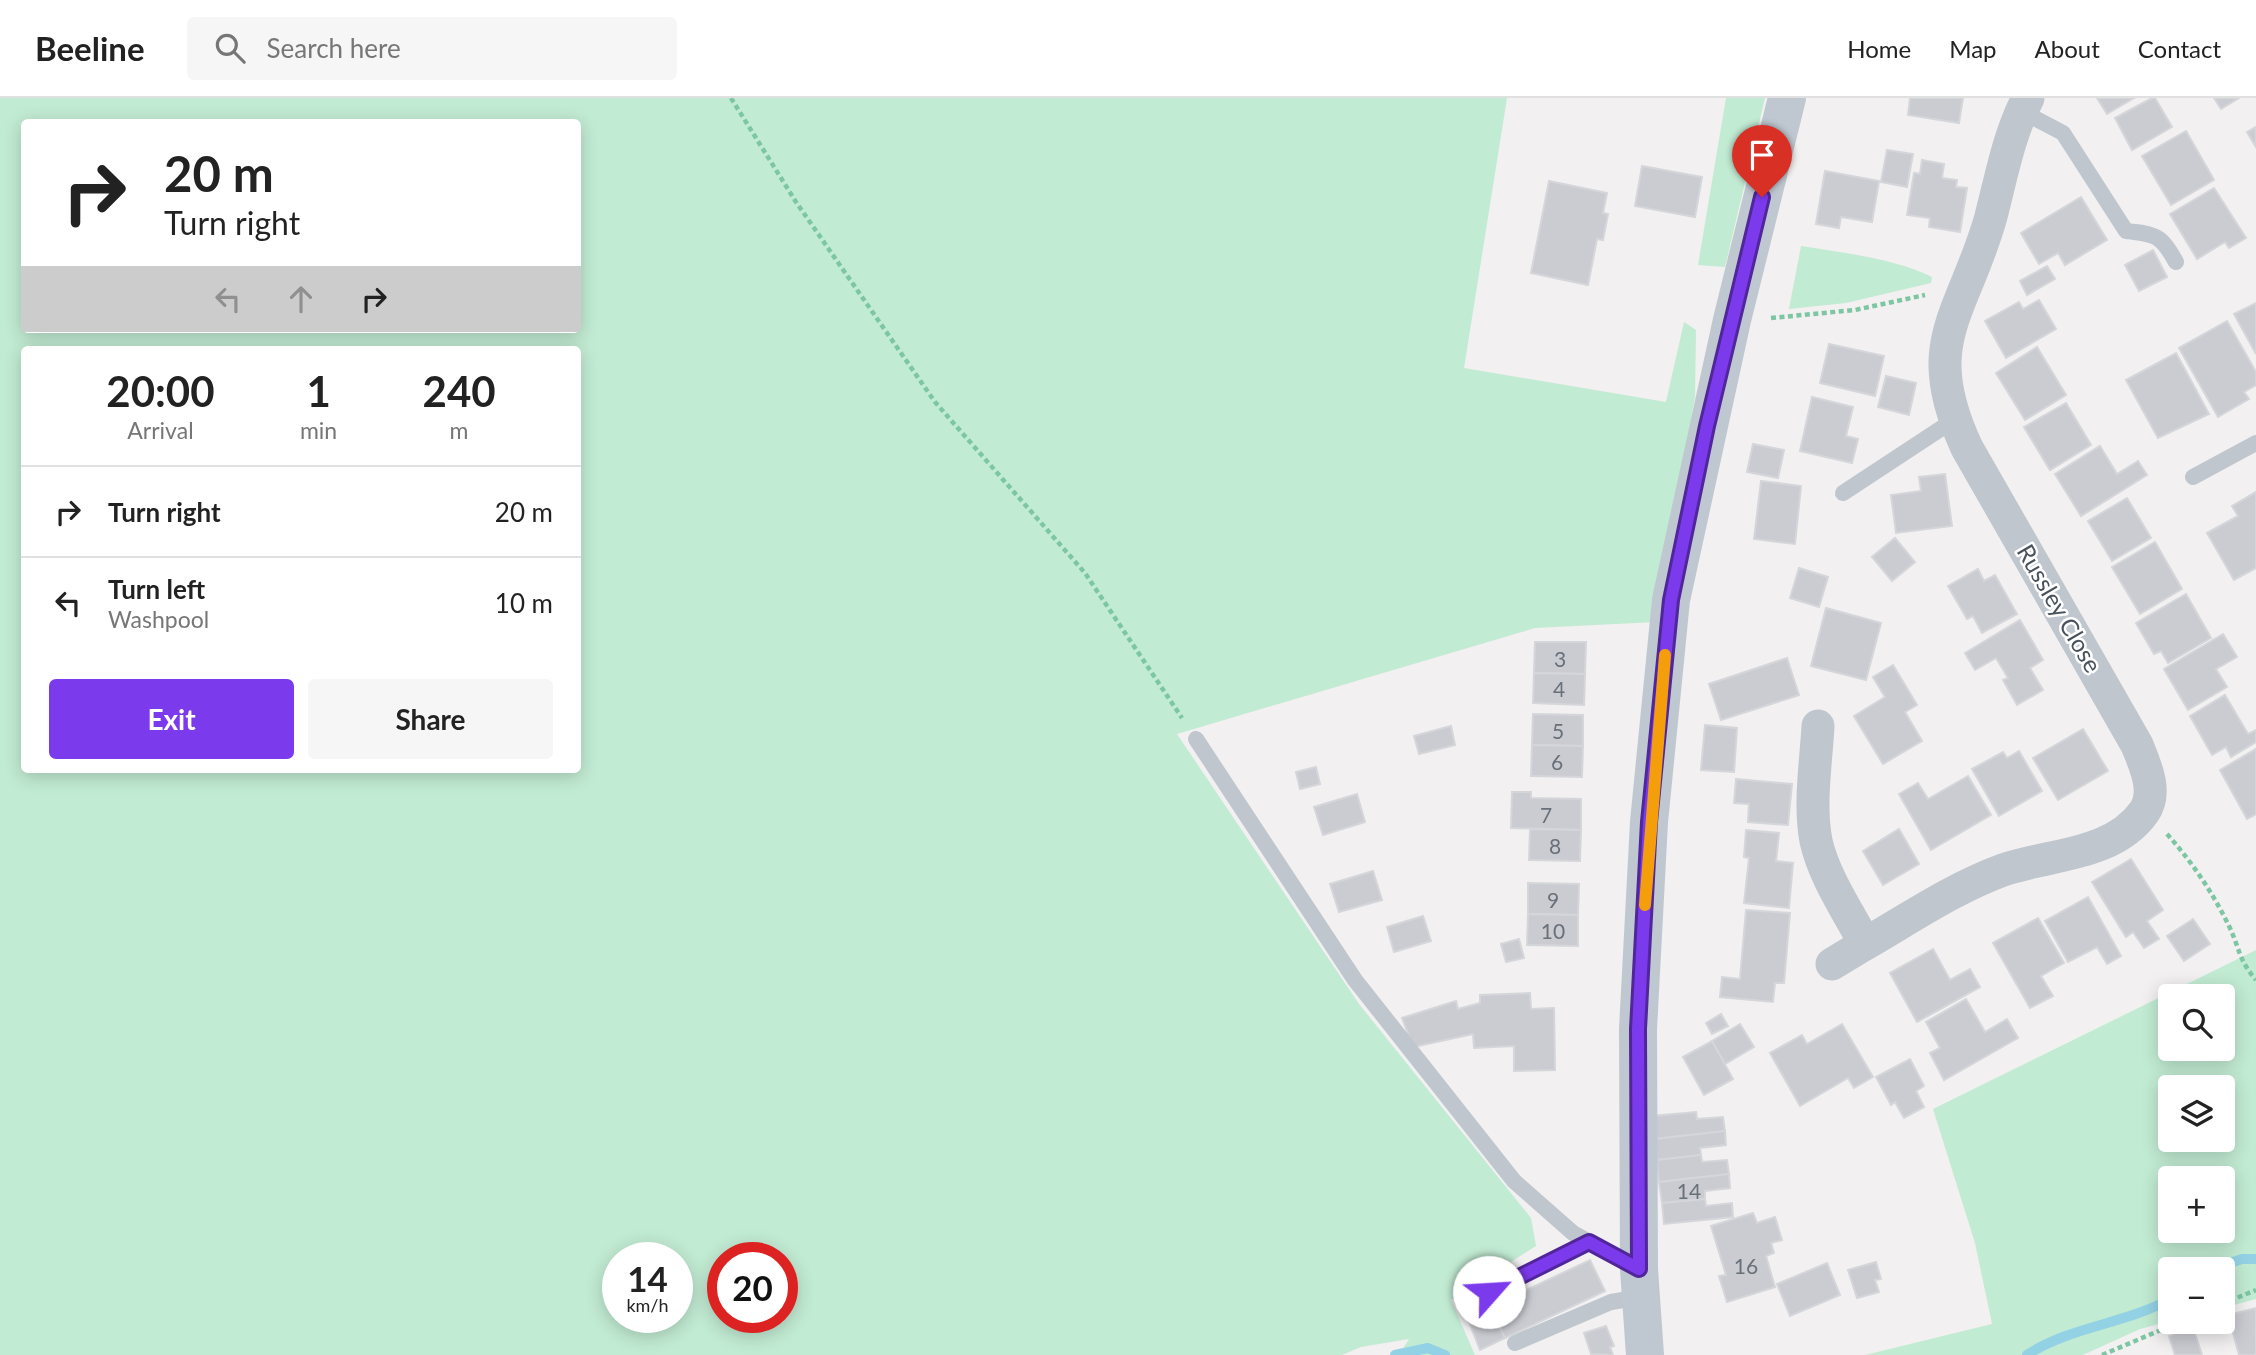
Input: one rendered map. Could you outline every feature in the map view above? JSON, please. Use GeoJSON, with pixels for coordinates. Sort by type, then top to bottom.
{"type":"FeatureCollection","features":[{"type":"Feature","properties":{"kind":"street"},"geometry":{"type":"LineString","coordinates":[[1642,1313],[1638,1029],[1655,745],[1671,600],[1732,320],[1787,98]]}},
{"type":"Feature","properties":{"kind":"street","name":"Russley Close"},"geometry":{"type":"LineString","coordinates":[[2025,104],[1983,242],[1952,315],[1945,356],[1946,393],[1954,420],[1967,448],[2137,746],[2149,778],[2146,810]]}},
{"type":"Feature","properties":{"kind":"street"},"geometry":{"type":"LineString","coordinates":[[1818,726],[1813,818],[1816,841],[1824,866],[1865,944]]}},
{"type":"Feature","properties":{"kind":"street"},"geometry":{"type":"LineString","coordinates":[[1832,964],[1961,889],[2004,870],[2104,843],[2129,828],[2146,810]]}},
{"type":"Feature","properties":{"kind":"lane","name":"Russley Close"},"geometry":{"type":"LineString","coordinates":[[2025,104],[2063,133],[2126,231],[2156,235],[2166,242],[2176,261]]}},
{"type":"Feature","properties":{"kind":"lane"},"geometry":{"type":"LineString","coordinates":[[1843,492],[1954,420]]}},
{"type":"Feature","properties":{"kind":"lane"},"geometry":{"type":"LineString","coordinates":[[2193,477],[2256,443]]}},
{"type":"Feature","properties":{"kind":"lane"},"geometry":{"type":"LineString","coordinates":[[1196,739],[1355,980],[1514,1181],[1573,1233],[1589,1242],[1642,1313]]}},
{"type":"Feature","properties":{"kind":"lane"},"geometry":{"type":"LineString","coordinates":[[1489,1292],[1589,1242]]}},
{"type":"Feature","properties":{"kind":"lane"},"geometry":{"type":"LineString","coordinates":[[1515,1343],[1611,1302],[1642,1313]]}},
{"type":"Feature","properties":{"kind":"path"},"geometry":{"type":"LineString","coordinates":[[731,98],[796,202],[935,402],[1085,573],[1196,739]]}},
{"type":"Feature","properties":{"kind":"path"},"geometry":{"type":"LineString","coordinates":[[1732,320],[1855,310],[1964,288]]}},
{"type":"Feature","properties":{"kind":"path"},"geometry":{"type":"LineString","coordinates":[[2146,810],[2175,842],[2217,901],[2231,930],[2242,964],[2256,980]]}},
{"type":"Feature","properties":{"kind":"path"},"geometry":{"type":"LineString","coordinates":[[2235,1299],[2256,1290]]}},
{"type":"Feature","properties":{"kind":"path"},"geometry":{"type":"LineString","coordinates":[[2102,1355],[2158,1331]]}},
{"type":"Feature","properties":{"kind":"green space"},"geometry":{"type":"Polygon","coordinates":[[[0,98],[1507,98],[1464,368],[1666,402],[1684,322],[1696,330],[1695,397],[1656,622],[1535,628],[1177,734],[1359,1004],[1531,1218],[1536,1246],[1451,1300],[1475,1355],[1399,1355],[1409,1339],[1361,1347],[1342,1355],[0,1355],[0,98]]]}},
{"type":"Feature","properties":{"kind":"green space"},"geometry":{"type":"Polygon","coordinates":[[[1726,98],[1765,98],[1725,267],[1698,265],[1726,98]]]}},
{"type":"Feature","properties":{"kind":"green space"},"geometry":{"type":"Polygon","coordinates":[[[1801,246],[1901,265],[1932,277],[1931,283],[1846,303],[1789,309],[1801,246]]]}},
{"type":"Feature","properties":{"kind":"green space"},"geometry":{"type":"Polygon","coordinates":[[[2256,950],[2256,1299],[2235,1305],[2235,1257],[2158,1257],[2158,1324],[2140,1329],[2083,1355],[1865,1355],[1992,1324],[1975,1243],[1933,1109],[2158,998],[2158,1061],[2235,1061],[2235,984],[2187,984],[2256,950]]]}},
{"type":"Feature","properties":{"kind":"building"},"geometry":{"type":"Polygon","coordinates":[[[1910,98],[1963,98],[1959,123],[1908,115],[1910,98]]]}},
{"type":"Feature","properties":{"kind":"building"},"geometry":{"type":"Polygon","coordinates":[[[2097,98],[2134,98],[2107,114],[2097,98]]]}},
{"type":"Feature","properties":{"kind":"building"},"geometry":{"type":"Polygon","coordinates":[[[2155,98],[2172,127],[2132,150],[2115,118],[2155,98]]]}},
{"type":"Feature","properties":{"kind":"building"},"geometry":{"type":"Polygon","coordinates":[[[2214,98],[2239,98],[2221,109],[2214,98]]]}},
{"type":"Feature","properties":{"kind":"building"},"geometry":{"type":"Polygon","coordinates":[[[2256,127],[2256,147],[2247,132],[2256,127]]]}},
{"type":"Feature","properties":{"kind":"building"},"geometry":{"type":"Polygon","coordinates":[[[2186,131],[2214,180],[2171,205],[2142,156],[2186,131]]]}},
{"type":"Feature","properties":{"kind":"building"},"geometry":{"type":"Polygon","coordinates":[[[1887,150],[1913,154],[1907,187],[1881,182],[1887,150]]]}},
{"type":"Feature","properties":{"kind":"building"},"geometry":{"type":"Polygon","coordinates":[[[1922,160],[1944,164],[1942,178],[1957,180],[1956,187],[1967,188],[1960,232],[1929,227],[1930,218],[1907,215],[1914,173],[1920,174],[1922,160]]]}},
{"type":"Feature","properties":{"kind":"building"},"geometry":{"type":"Polygon","coordinates":[[[1642,166],[1702,177],[1695,217],[1635,206],[1642,166]]]}},
{"type":"Feature","properties":{"kind":"building"},"geometry":{"type":"Polygon","coordinates":[[[1825,171],[1879,181],[1872,222],[1841,217],[1839,228],[1816,224],[1825,171]]]}},
{"type":"Feature","properties":{"kind":"building"},"geometry":{"type":"Polygon","coordinates":[[[1549,181],[1607,193],[1603,213],[1608,214],[1603,240],[1597,239],[1588,285],[1531,273],[1549,181]]]}},
{"type":"Feature","properties":{"kind":"building"},"geometry":{"type":"Polygon","coordinates":[[[2214,188],[2246,238],[2229,248],[2225,242],[2197,259],[2170,214],[2214,188]]]}},
{"type":"Feature","properties":{"kind":"building"},"geometry":{"type":"Polygon","coordinates":[[[2081,197],[2107,240],[2065,265],[2058,253],[2039,264],[2021,233],[2081,197]]]}},
{"type":"Feature","properties":{"kind":"building"},"geometry":{"type":"Polygon","coordinates":[[[2153,250],[2167,277],[2139,291],[2125,265],[2153,250]]]}},
{"type":"Feature","properties":{"kind":"building"},"geometry":{"type":"Polygon","coordinates":[[[2047,266],[2055,279],[2027,295],[2020,281],[2047,266]]]}},
{"type":"Feature","properties":{"kind":"building"},"geometry":{"type":"Polygon","coordinates":[[[2039,300],[2056,329],[2006,358],[1985,321],[2019,302],[2023,309],[2039,300]]]}},
{"type":"Feature","properties":{"kind":"building"},"geometry":{"type":"Polygon","coordinates":[[[2256,303],[2256,354],[2234,314],[2256,303]]]}},
{"type":"Feature","properties":{"kind":"building"},"geometry":{"type":"Polygon","coordinates":[[[2227,321],[2256,372],[2256,385],[2244,392],[2249,399],[2218,417],[2179,348],[2227,321]]]}},
{"type":"Feature","properties":{"kind":"building"},"geometry":{"type":"Polygon","coordinates":[[[1829,344],[1884,356],[1875,396],[1820,383],[1829,344]]]}},
{"type":"Feature","properties":{"kind":"building"},"geometry":{"type":"Polygon","coordinates":[[[2037,347],[2066,395],[2025,420],[1996,373],[2037,347]]]}},
{"type":"Feature","properties":{"kind":"building"},"geometry":{"type":"Polygon","coordinates":[[[2176,353],[2209,414],[2158,438],[2126,380],[2176,353]]]}},
{"type":"Feature","properties":{"kind":"building"},"geometry":{"type":"Polygon","coordinates":[[[1886,376],[1916,383],[1909,415],[1878,407],[1886,376]]]}},
{"type":"Feature","properties":{"kind":"building"},"geometry":{"type":"Polygon","coordinates":[[[1812,397],[1853,407],[1846,436],[1858,439],[1852,463],[1800,451],[1812,397]]]}},
{"type":"Feature","properties":{"kind":"building"},"geometry":{"type":"Polygon","coordinates":[[[2066,403],[2091,445],[2050,470],[2024,427],[2066,403]]]}},
{"type":"Feature","properties":{"kind":"building"},"geometry":{"type":"Polygon","coordinates":[[[1753,444],[1784,450],[1778,478],[1747,472],[1753,444]]]}},
{"type":"Feature","properties":{"kind":"building"},"geometry":{"type":"Polygon","coordinates":[[[2100,446],[2117,474],[2138,461],[2147,475],[2081,516],[2055,474],[2100,446]]]}},
{"type":"Feature","properties":{"kind":"building"},"geometry":{"type":"Polygon","coordinates":[[[1945,474],[1952,526],[1896,533],[1891,495],[1921,491],[1919,477],[1945,474]]]}},
{"type":"Feature","properties":{"kind":"building"},"geometry":{"type":"Polygon","coordinates":[[[1761,481],[1801,486],[1795,544],[1754,539],[1761,481]]]}},
{"type":"Feature","properties":{"kind":"building"},"geometry":{"type":"Polygon","coordinates":[[[2256,492],[2256,568],[2234,580],[2207,533],[2238,516],[2232,506],[2256,492]]]}},
{"type":"Feature","properties":{"kind":"building"},"geometry":{"type":"Polygon","coordinates":[[[2127,498],[2151,538],[2112,561],[2088,521],[2127,498]]]}},
{"type":"Feature","properties":{"kind":"building"},"geometry":{"type":"Polygon","coordinates":[[[1895,538],[1915,562],[1892,581],[1872,557],[1895,538]]]}},
{"type":"Feature","properties":{"kind":"building"},"geometry":{"type":"Polygon","coordinates":[[[2155,542],[2182,589],[2140,614],[2112,567],[2155,542]]]}},
{"type":"Feature","properties":{"kind":"building"},"geometry":{"type":"Polygon","coordinates":[[[1799,568],[1828,577],[1819,607],[1790,598],[1799,568]]]}},
{"type":"Feature","properties":{"kind":"building"},"geometry":{"type":"Polygon","coordinates":[[[1978,569],[1984,581],[1995,575],[2017,614],[1982,633],[1973,616],[1967,619],[1948,586],[1978,569]]]}},
{"type":"Feature","properties":{"kind":"building"},"geometry":{"type":"Polygon","coordinates":[[[2186,594],[2211,638],[2168,663],[2161,651],[2154,654],[2136,623],[2186,594]]]}},
{"type":"Feature","properties":{"kind":"building"},"geometry":{"type":"Polygon","coordinates":[[[1826,608],[1881,623],[1866,680],[1811,666],[1826,608]]]}},
{"type":"Feature","properties":{"kind":"building"},"geometry":{"type":"Polygon","coordinates":[[[2020,620],[2043,660],[2030,668],[2043,690],[2017,705],[2003,680],[2008,678],[1996,658],[1975,670],[1965,653],[2020,620]]]}},
{"type":"Feature","properties":{"kind":"building"},"geometry":{"type":"Polygon","coordinates":[[[2223,634],[2237,657],[2216,669],[2227,687],[2188,710],[2164,669],[2223,634]]]}},
{"type":"Feature","properties":{"kind":"building"},"geometry":{"type":"Polygon","coordinates":[[[1535,642],[1586,642],[1585,674],[1534,673],[1535,642]]]}},
{"type":"Feature","properties":{"kind":"building"},"geometry":{"type":"Polygon","coordinates":[[[1787,658],[1799,695],[1721,720],[1709,684],[1787,658]]]}},
{"type":"Feature","properties":{"kind":"building"},"geometry":{"type":"Polygon","coordinates":[[[1893,665],[1917,705],[1905,712],[1922,741],[1883,764],[1854,716],[1885,697],[1873,677],[1893,665]]]}},
{"type":"Feature","properties":{"kind":"building"},"geometry":{"type":"Polygon","coordinates":[[[1534,673],[1585,674],[1584,705],[1533,703],[1534,673]]]}},
{"type":"Feature","properties":{"kind":"building"},"geometry":{"type":"Polygon","coordinates":[[[2225,695],[2248,734],[2256,730],[2256,742],[2231,757],[2226,747],[2212,755],[2190,716],[2225,695]]]}},
{"type":"Feature","properties":{"kind":"building"},"geometry":{"type":"Polygon","coordinates":[[[1533,714],[1583,715],[1583,746],[1532,745],[1533,714]]]}},
{"type":"Feature","properties":{"kind":"building"},"geometry":{"type":"Polygon","coordinates":[[[1705,725],[1737,728],[1734,772],[1701,770],[1705,725]]]}},
{"type":"Feature","properties":{"kind":"building"},"geometry":{"type":"Polygon","coordinates":[[[1451,726],[1455,745],[1419,754],[1414,736],[1451,726]]]}},
{"type":"Feature","properties":{"kind":"building"},"geometry":{"type":"Polygon","coordinates":[[[2083,729],[2108,771],[2058,800],[2033,758],[2083,729]]]}},
{"type":"Feature","properties":{"kind":"building"},"geometry":{"type":"Polygon","coordinates":[[[1532,745],[1583,746],[1582,777],[1531,776],[1532,745]]]}},
{"type":"Feature","properties":{"kind":"building"},"geometry":{"type":"Polygon","coordinates":[[[2256,749],[2256,814],[2247,819],[2220,770],[2256,749]]]}},
{"type":"Feature","properties":{"kind":"building"},"geometry":{"type":"Polygon","coordinates":[[[2019,751],[2042,791],[1999,816],[1972,769],[2003,752],[2007,758],[2019,751]]]}},
{"type":"Feature","properties":{"kind":"building"},"geometry":{"type":"Polygon","coordinates":[[[1316,767],[1320,784],[1300,789],[1296,772],[1316,767]]]}},
{"type":"Feature","properties":{"kind":"building"},"geometry":{"type":"Polygon","coordinates":[[[1968,776],[1991,815],[1931,850],[1899,794],[1918,783],[1928,799],[1968,776]]]}},
{"type":"Feature","properties":{"kind":"building"},"geometry":{"type":"Polygon","coordinates":[[[1736,779],[1792,784],[1788,825],[1748,822],[1749,804],[1734,803],[1736,779]]]}},
{"type":"Feature","properties":{"kind":"building"},"geometry":{"type":"Polygon","coordinates":[[[1512,792],[1531,792],[1531,798],[1581,799],[1581,830],[1511,828],[1512,792]]]}},
{"type":"Feature","properties":{"kind":"building"},"geometry":{"type":"Polygon","coordinates":[[[1357,794],[1365,822],[1323,835],[1314,807],[1357,794]]]}},
{"type":"Feature","properties":{"kind":"building"},"geometry":{"type":"Polygon","coordinates":[[[1530,829],[1581,830],[1580,861],[1529,860],[1530,829]]]}},
{"type":"Feature","properties":{"kind":"building"},"geometry":{"type":"Polygon","coordinates":[[[1899,829],[1919,864],[1883,885],[1863,851],[1899,829]]]}},
{"type":"Feature","properties":{"kind":"building"},"geometry":{"type":"Polygon","coordinates":[[[1746,830],[1779,833],[1776,861],[1793,863],[1789,908],[1744,903],[1749,858],[1744,857],[1746,830]]]}},
{"type":"Feature","properties":{"kind":"building"},"geometry":{"type":"Polygon","coordinates":[[[2131,859],[2163,910],[2147,921],[2159,939],[2144,948],[2133,932],[2126,937],[2092,882],[2131,859]]]}},
{"type":"Feature","properties":{"kind":"building"},"geometry":{"type":"Polygon","coordinates":[[[1373,871],[1382,900],[1339,912],[1330,884],[1373,871]]]}},
{"type":"Feature","properties":{"kind":"building"},"geometry":{"type":"Polygon","coordinates":[[[1528,883],[1579,884],[1578,915],[1528,914],[1528,883]]]}},
{"type":"Feature","properties":{"kind":"building"},"geometry":{"type":"Polygon","coordinates":[[[2088,897],[2121,956],[2107,964],[2097,947],[2068,962],[2045,921],[2088,897]]]}},
{"type":"Feature","properties":{"kind":"building"},"geometry":{"type":"Polygon","coordinates":[[[1746,910],[1790,913],[1784,983],[1775,983],[1773,1002],[1720,997],[1722,977],[1740,979],[1746,910]]]}},
{"type":"Feature","properties":{"kind":"building"},"geometry":{"type":"Polygon","coordinates":[[[1528,914],[1578,915],[1578,946],[1527,945],[1528,914]]]}},
{"type":"Feature","properties":{"kind":"building"},"geometry":{"type":"Polygon","coordinates":[[[1423,916],[1431,941],[1394,952],[1387,927],[1423,916]]]}},
{"type":"Feature","properties":{"kind":"building"},"geometry":{"type":"Polygon","coordinates":[[[2038,918],[2064,963],[2041,976],[2053,996],[2030,1008],[1993,943],[2038,918]]]}},
{"type":"Feature","properties":{"kind":"building"},"geometry":{"type":"Polygon","coordinates":[[[2193,919],[2210,944],[2184,961],[2167,936],[2193,919]]]}},
{"type":"Feature","properties":{"kind":"building"},"geometry":{"type":"Polygon","coordinates":[[[1519,939],[1524,958],[1506,962],[1501,944],[1519,939]]]}},
{"type":"Feature","properties":{"kind":"building"},"geometry":{"type":"Polygon","coordinates":[[[1933,949],[1950,980],[1970,969],[1980,987],[1917,1022],[1890,973],[1933,949]]]}},
{"type":"Feature","properties":{"kind":"building"},"geometry":{"type":"Polygon","coordinates":[[[1530,993],[1531,1009],[1554,1008],[1555,1070],[1514,1071],[1514,1046],[1474,1048],[1473,1034],[1413,1047],[1402,1018],[1456,1001],[1458,1009],[1480,1003],[1480,995],[1530,993]]]}},
{"type":"Feature","properties":{"kind":"building"},"geometry":{"type":"Polygon","coordinates":[[[1966,999],[1985,1032],[2007,1019],[2018,1038],[1944,1080],[1930,1053],[1940,1048],[1926,1022],[1966,999]]]}},
{"type":"Feature","properties":{"kind":"building"},"geometry":{"type":"Polygon","coordinates":[[[1721,1014],[1728,1026],[1712,1034],[1706,1023],[1721,1014]]]}},
{"type":"Feature","properties":{"kind":"building"},"geometry":{"type":"Polygon","coordinates":[[[1740,1024],[1754,1047],[1725,1064],[1712,1041],[1740,1024]]]}},
{"type":"Feature","properties":{"kind":"building"},"geometry":{"type":"Polygon","coordinates":[[[1842,1024],[1873,1077],[1854,1088],[1848,1078],[1800,1106],[1770,1053],[1802,1035],[1807,1044],[1842,1024]]]}},
{"type":"Feature","properties":{"kind":"building"},"geometry":{"type":"Polygon","coordinates":[[[1712,1041],[1733,1079],[1704,1095],[1683,1057],[1712,1041]]]}},
{"type":"Feature","properties":{"kind":"building"},"geometry":{"type":"Polygon","coordinates":[[[1910,1059],[1924,1086],[1916,1091],[1924,1107],[1904,1118],[1895,1102],[1891,1105],[1876,1077],[1910,1059]]]}},
{"type":"Feature","properties":{"kind":"building"},"geometry":{"type":"Polygon","coordinates":[[[1696,1112],[1697,1119],[1723,1117],[1725,1131],[1655,1139],[1652,1116],[1696,1112]]]}},
{"type":"Feature","properties":{"kind":"building"},"geometry":{"type":"Polygon","coordinates":[[[1725,1131],[1726,1145],[1700,1148],[1701,1155],[1657,1160],[1655,1139],[1725,1131]]]}},
{"type":"Feature","properties":{"kind":"building"},"geometry":{"type":"Polygon","coordinates":[[[1701,1155],[1702,1162],[1727,1160],[1729,1174],[1659,1182],[1657,1160],[1701,1155]]]}},
{"type":"Feature","properties":{"kind":"building"},"geometry":{"type":"Polygon","coordinates":[[[1729,1174],[1730,1188],[1705,1191],[1705,1199],[1662,1203],[1659,1182],[1729,1174]]]}},
{"type":"Feature","properties":{"kind":"building"},"geometry":{"type":"Polygon","coordinates":[[[1705,1199],[1706,1206],[1732,1203],[1733,1217],[1664,1224],[1662,1203],[1705,1199]]]}},
{"type":"Feature","properties":{"kind":"building"},"geometry":{"type":"Polygon","coordinates":[[[1753,1213],[1757,1223],[1775,1217],[1782,1240],[1771,1243],[1774,1253],[1766,1256],[1775,1287],[1727,1302],[1719,1276],[1726,1275],[1711,1226],[1753,1213]]]}},
{"type":"Feature","properties":{"kind":"building"},"geometry":{"type":"Polygon","coordinates":[[[1590,1260],[1605,1291],[1505,1338],[1490,1307],[1590,1260]]]}},
{"type":"Feature","properties":{"kind":"building"},"geometry":{"type":"Polygon","coordinates":[[[1876,1262],[1881,1279],[1875,1280],[1879,1292],[1857,1298],[1848,1270],[1876,1262]]]}},
{"type":"Feature","properties":{"kind":"building"},"geometry":{"type":"Polygon","coordinates":[[[1827,1263],[1840,1295],[1790,1316],[1777,1284],[1827,1263]]]}},
{"type":"Feature","properties":{"kind":"building"},"geometry":{"type":"Polygon","coordinates":[[[1483,1300],[1487,1308],[1490,1307],[1505,1338],[1480,1350],[1464,1309],[1483,1300]]]}},
{"type":"Feature","properties":{"kind":"building"},"geometry":{"type":"Polygon","coordinates":[[[2256,1308],[2256,1355],[2239,1355],[2233,1334],[2235,1313],[2256,1308]]]}},
{"type":"Feature","properties":{"kind":"building"},"geometry":{"type":"Polygon","coordinates":[[[1606,1326],[1614,1346],[1610,1347],[1613,1355],[1591,1354],[1584,1333],[1606,1326]]]}},
{"type":"Feature","properties":{"kind":"building"},"geometry":{"type":"Polygon","coordinates":[[[2195,1334],[2202,1355],[2175,1355],[2169,1336],[2195,1334]]]}},
{"type":"Feature","properties":{"kind":"waterway"},"geometry":{"type":"LineString","coordinates":[[2235,1261],[2256,1259]]}},
{"type":"Feature","properties":{"kind":"waterway"},"geometry":{"type":"LineString","coordinates":[[2027,1355],[2080,1331],[2158,1305]]}},
{"type":"Feature","properties":{"kind":"waterway"},"geometry":{"type":"LineString","coordinates":[[1395,1355],[1428,1348],[1445,1355]]}},
{"type":"Feature","properties":{"kind":"slow traffic"},"geometry":{"type":"LineString","coordinates":[[1645,905],[1655,745],[1665,655]]}},
{"type":"Feature","properties":{"kind":"route"},"geometry":{"type":"LineString","coordinates":[[1489,1292],[1589,1242],[1639,1269],[1636,1098],[1638,1029],[1649,822],[1671,600],[1707,426],[1762,197]]}}]}
